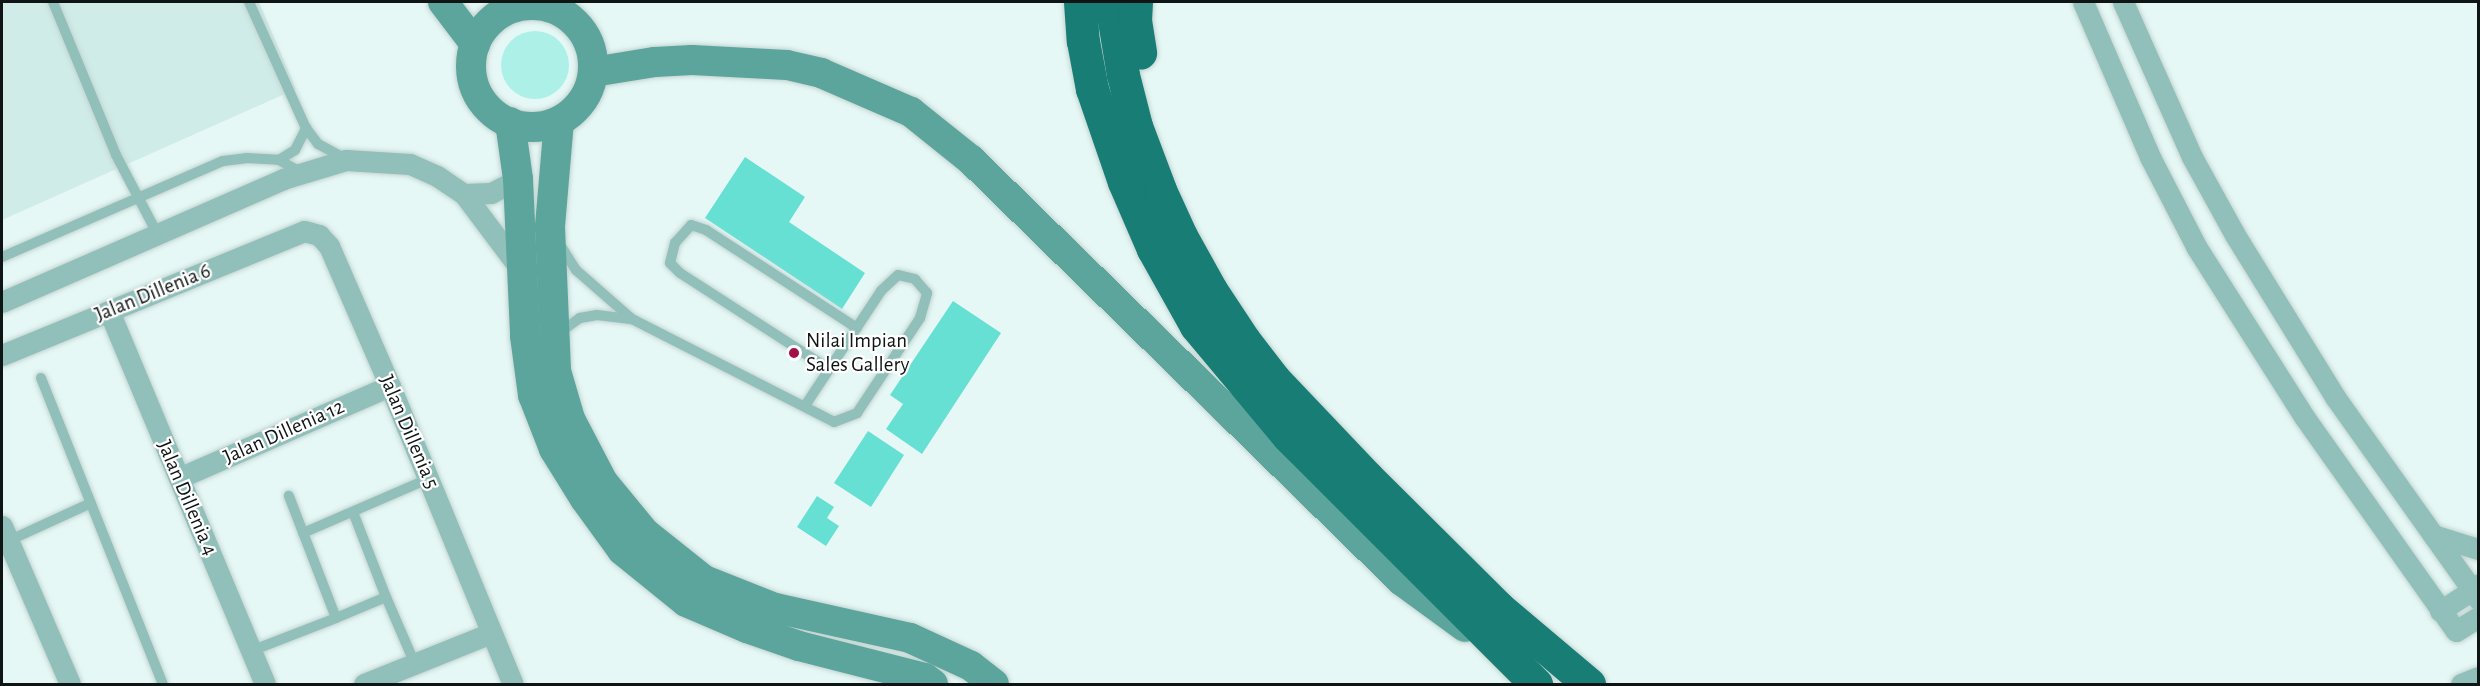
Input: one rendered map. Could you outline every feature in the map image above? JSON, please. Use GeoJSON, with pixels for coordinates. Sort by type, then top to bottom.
{"type":"FeatureCollection","features":[{"type":"Feature","properties":{"kind":"highway"},"geometry":{"type":"LineString","coordinates":[[1080,2],[1083,41],[1092,89],[1124,182],[1153,249],[1196,326],[1288,436],[1536,684]]}},
{"type":"Feature","properties":{"kind":"highway"},"geometry":{"type":"LineString","coordinates":[[1111,2],[1123,75],[1136,126],[1181,236],[1211,290],[1244,340],[1274,379],[1499,608],[1589,684]]}},
{"type":"Feature","properties":{"kind":"highway"},"geometry":{"type":"LineString","coordinates":[[1136,2],[1135,20],[1144,87],[1136,126]]}},
{"type":"Feature","properties":{"kind":"street"},"geometry":{"type":"LineString","coordinates":[[443,2],[475,44]]}},
{"type":"Feature","properties":{"kind":"street"},"geometry":{"type":"LineString","coordinates":[[2083,2],[2145,146],[2197,248],[2306,418],[2456,631],[2478,617]]}},
{"type":"Feature","properties":{"kind":"street"},"geometry":{"type":"LineString","coordinates":[[2123,2],[2192,157],[2235,235],[2335,397],[2433,535],[2476,591],[2440,611]]}},
{"type":"Feature","properties":{"kind":"street"},"geometry":{"type":"LineString","coordinates":[[509,4],[547,7],[563,13],[576,23],[586,38],[592,55],[593,72],[582,101],[559,121],[543,126],[526,127],[510,122],[494,113],[481,99],[474,82],[472,63],[475,44],[484,28],[509,4]]}},
{"type":"Feature","properties":{"kind":"street"},"geometry":{"type":"LineString","coordinates":[[593,72],[656,62],[692,60],[787,65],[821,73],[911,112],[971,160],[1402,581],[1509,659]]}},
{"type":"Feature","properties":{"kind":"street"},"geometry":{"type":"LineString","coordinates":[[559,121],[550,227],[556,371],[570,419],[603,482],[645,533],[704,580],[776,608],[910,638],[971,666],[994,684]]}},
{"type":"Feature","properties":{"kind":"street"},"geometry":{"type":"LineString","coordinates":[[510,122],[518,179],[525,336],[533,395],[554,449],[585,499],[622,550],[686,602],[747,628],[799,646],[925,678],[933,684]]}},
{"type":"Feature","properties":{"kind":"street"},"geometry":{"type":"LineString","coordinates":[[2,302],[301,172],[346,160],[410,164],[437,176],[464,194],[521,270]]}},
{"type":"Feature","properties":{"kind":"street"},"geometry":{"type":"LineString","coordinates":[[464,194],[490,193],[518,179]]}},
{"type":"Feature","properties":{"kind":"street","name":"Jalan Dillenia 6"},"geometry":{"type":"LineString","coordinates":[[2,356],[109,311],[311,233]]}},
{"type":"Feature","properties":{"kind":"street","name":"Jalan Dillenia 5"},"geometry":{"type":"LineString","coordinates":[[311,233],[329,246],[390,386],[513,684]]}},
{"type":"Feature","properties":{"kind":"street","name":"Jalan Dillenia 4"},"geometry":{"type":"LineString","coordinates":[[109,311],[265,684]]}},
{"type":"Feature","properties":{"kind":"street","name":"Jalan Dillenia 12"},"geometry":{"type":"LineString","coordinates":[[179,478],[390,386]]}},
{"type":"Feature","properties":{"kind":"street"},"geometry":{"type":"LineString","coordinates":[[2433,535],[2478,549]]}},
{"type":"Feature","properties":{"kind":"street"},"geometry":{"type":"LineString","coordinates":[[4,537],[69,684]]}},
{"type":"Feature","properties":{"kind":"street"},"geometry":{"type":"LineString","coordinates":[[364,684],[491,633]]}},
{"type":"Feature","properties":{"kind":"street"},"geometry":{"type":"LineString","coordinates":[[2460,684],[2478,677]]}},
{"type":"Feature","properties":{"kind":"lane"},"geometry":{"type":"LineString","coordinates":[[52,2],[116,155],[157,233]]}},
{"type":"Feature","properties":{"kind":"lane"},"geometry":{"type":"LineString","coordinates":[[249,2],[306,129],[318,144],[346,160]]}},
{"type":"Feature","properties":{"kind":"lane"},"geometry":{"type":"LineString","coordinates":[[279,160],[295,150],[306,129]]}},
{"type":"Feature","properties":{"kind":"lane"},"geometry":{"type":"LineString","coordinates":[[2,257],[222,161],[246,158],[279,160],[301,172]]}},
{"type":"Feature","properties":{"kind":"lane"},"geometry":{"type":"LineString","coordinates":[[829,369],[680,273],[670,263],[675,243],[691,225],[706,230],[856,328]]}},
{"type":"Feature","properties":{"kind":"lane"},"geometry":{"type":"LineString","coordinates":[[550,227],[576,270],[632,319],[834,422],[857,413],[920,318],[927,293],[915,279],[898,275],[881,291],[805,406]]}},
{"type":"Feature","properties":{"kind":"lane"},"geometry":{"type":"LineString","coordinates":[[554,336],[580,318],[597,315],[632,319]]}},
{"type":"Feature","properties":{"kind":"lane"},"geometry":{"type":"LineString","coordinates":[[41,378],[163,684]]}},
{"type":"Feature","properties":{"kind":"lane"},"geometry":{"type":"LineString","coordinates":[[303,533],[428,479]]}},
{"type":"Feature","properties":{"kind":"lane"},"geometry":{"type":"LineString","coordinates":[[289,496],[336,618]]}},
{"type":"Feature","properties":{"kind":"lane"},"geometry":{"type":"LineString","coordinates":[[4,537],[91,504]]}},
{"type":"Feature","properties":{"kind":"lane"},"geometry":{"type":"LineString","coordinates":[[354,512],[386,597],[415,664]]}},
{"type":"Feature","properties":{"kind":"lane"},"geometry":{"type":"LineString","coordinates":[[251,651],[386,597]]}},
{"type":"Feature","properties":{"kind":"shaded area"},"geometry":{"type":"Polygon","coordinates":[[[2,2],[259,2],[296,89],[2,220],[2,2]]]}},
{"type":"Feature","properties":{"kind":"shaded area"},"geometry":{"type":"Polygon","coordinates":[[[535,31],[548,34],[559,41],[566,52],[569,65],[566,78],[559,89],[548,96],[535,99],[522,96],[511,89],[504,78],[501,65],[504,52],[511,41],[522,34],[535,31]]]}},
{"type":"Feature","properties":{"kind":"building"},"geometry":{"type":"Polygon","coordinates":[[[745,157],[805,197],[789,222],[865,273],[842,309],[705,218],[745,157]]]}},
{"type":"Feature","properties":{"kind":"building"},"geometry":{"type":"Polygon","coordinates":[[[953,301],[1001,333],[922,454],[886,429],[903,404],[890,395],[953,301]]]}},
{"type":"Feature","properties":{"kind":"building"},"geometry":{"type":"Polygon","coordinates":[[[868,431],[904,455],[871,507],[834,483],[868,431]]]}},
{"type":"Feature","properties":{"kind":"building"},"geometry":{"type":"Polygon","coordinates":[[[817,496],[834,507],[827,518],[839,526],[826,546],[797,527],[817,496]]]}},
{"type":"Feature","properties":{"kind":"place","name":"Nilai Impian Sales Gallery"},"geometry":{"type":"Point","coordinates":[794,353]}}]}
